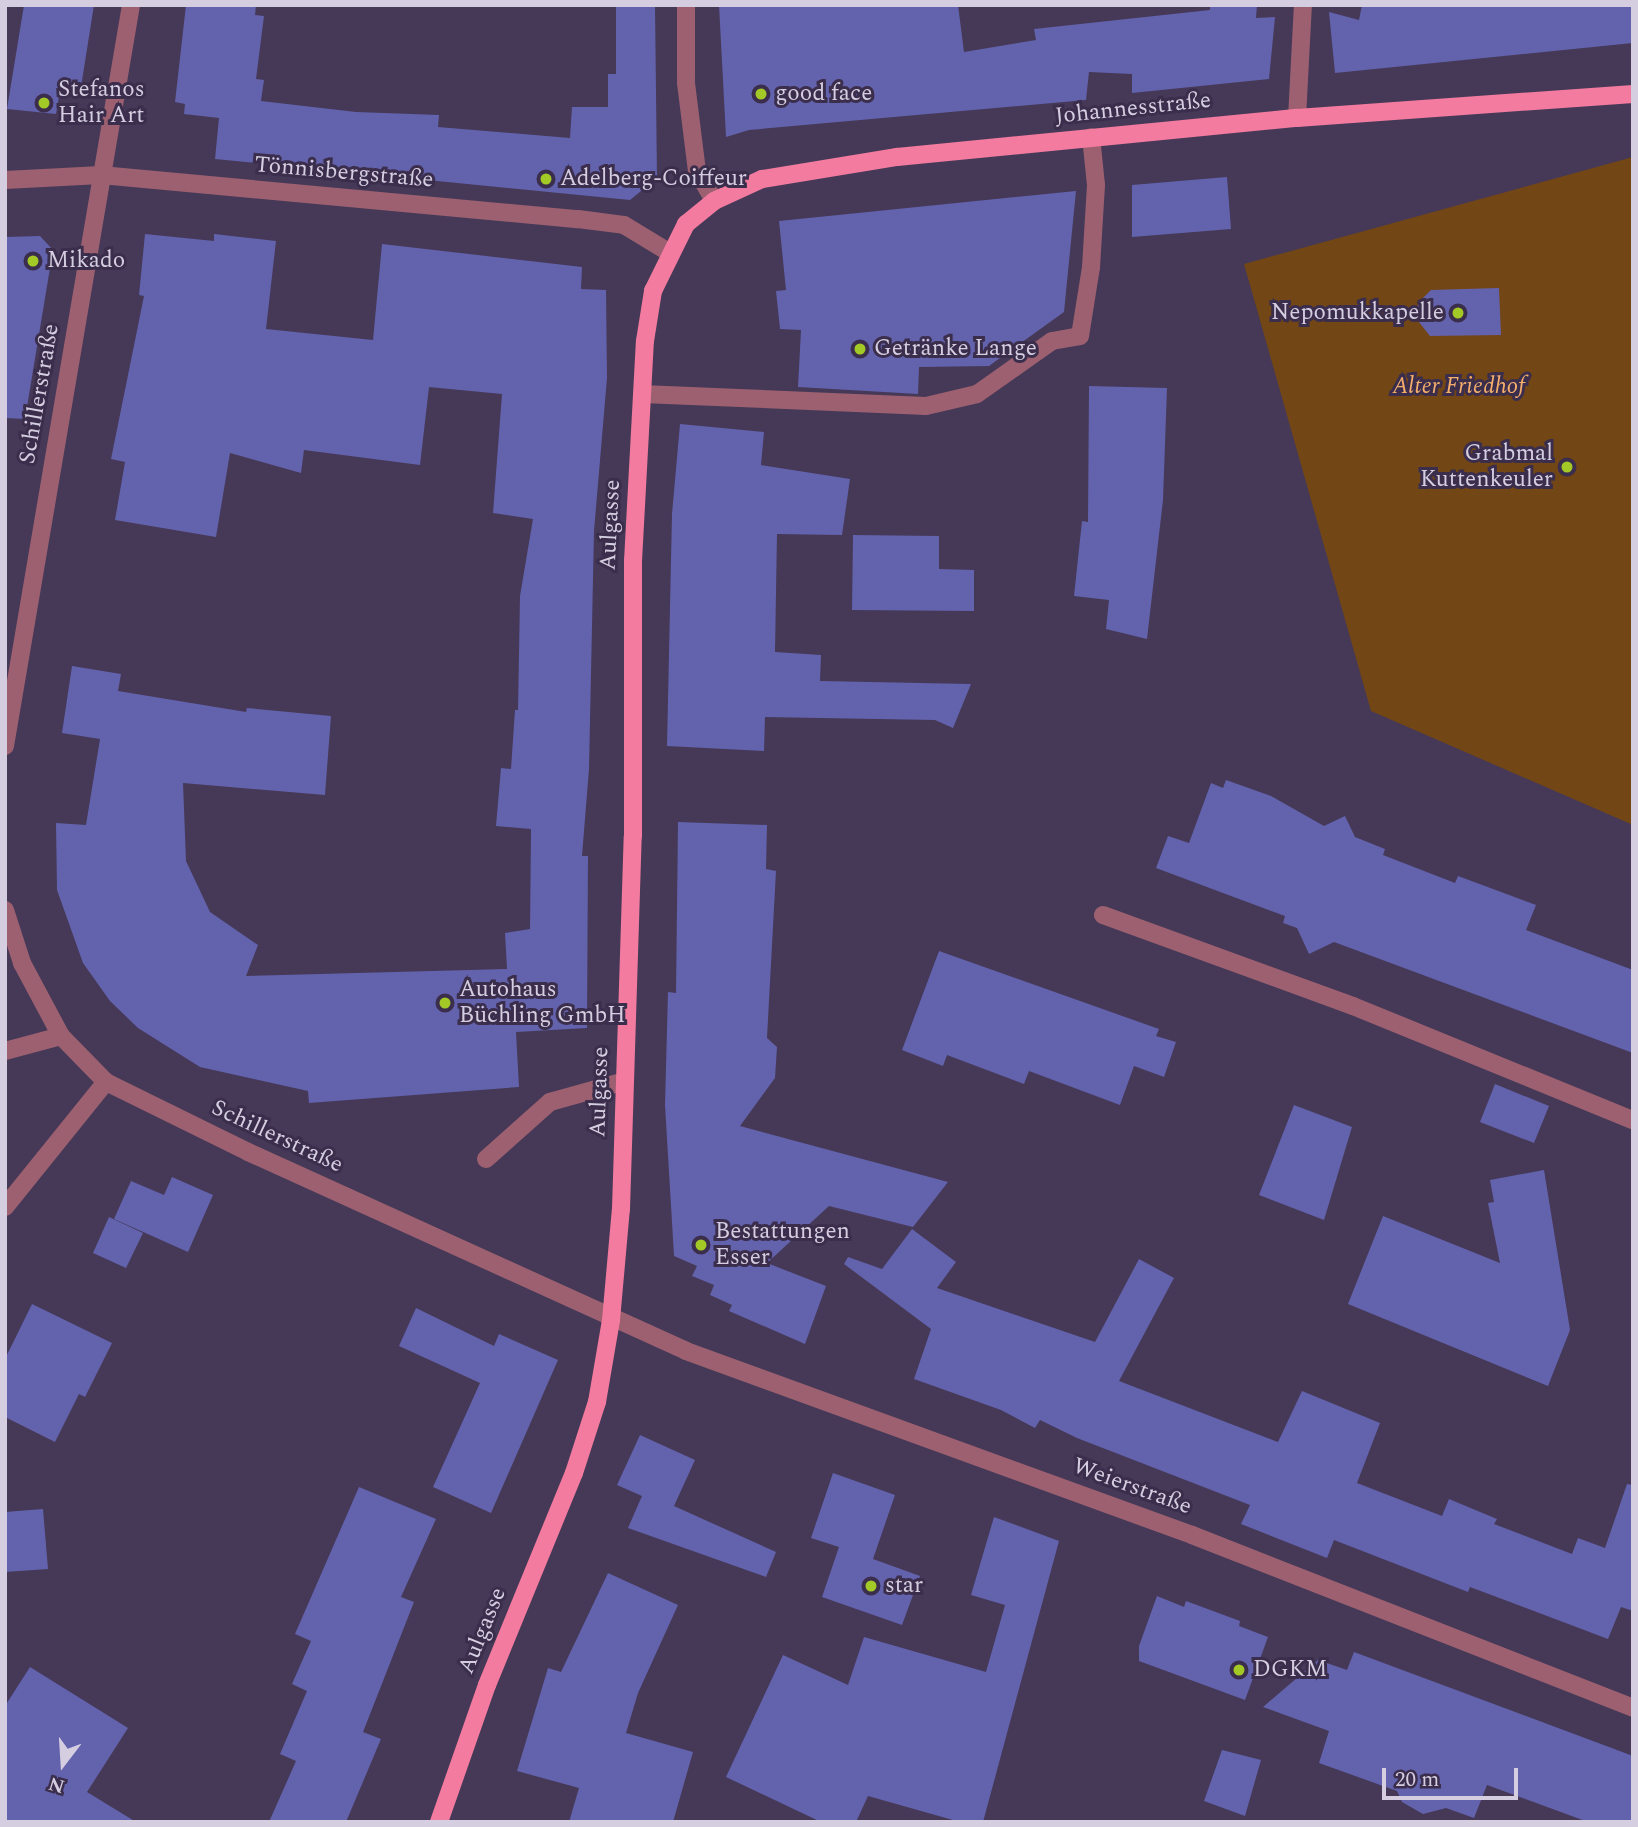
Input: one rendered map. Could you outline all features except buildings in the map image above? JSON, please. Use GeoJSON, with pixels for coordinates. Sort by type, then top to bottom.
{"type":"FeatureCollection","features":[{"type":"Feature","properties":{"kind":"main road","name":"Johannesstraße"},"geometry":{"type":"LineString","coordinates":[[670,253],[687,224],[714,201],[762,179],[897,158],[1091,138],[1297,118],[1633,94]]}},
{"type":"Feature","properties":{"kind":"main road","name":"Aulgasse"},"geometry":{"type":"LineString","coordinates":[[439,1822],[487,1685],[574,1473],[597,1402],[611,1320],[625,1081],[633,836],[633,561],[642,394],[653,291],[670,253]]}},
{"type":"Feature","properties":{"kind":"street","name":"Schillerstraße"},"geometry":{"type":"LineString","coordinates":[[5,746],[131,5]]}},
{"type":"Feature","properties":{"kind":"street"},"geometry":{"type":"LineString","coordinates":[[686,5],[686,83],[697,171],[714,201]]}},
{"type":"Feature","properties":{"kind":"street"},"geometry":{"type":"LineString","coordinates":[[1297,118],[1303,5]]}},
{"type":"Feature","properties":{"kind":"street"},"geometry":{"type":"LineString","coordinates":[[642,394],[926,406],[977,394],[1052,341],[1080,336],[1092,253],[1096,185],[1091,138]]}},
{"type":"Feature","properties":{"kind":"street","name":"Tönnisbergstraße"},"geometry":{"type":"LineString","coordinates":[[5,180],[101,175],[624,225],[670,253]]}},
{"type":"Feature","properties":{"kind":"street","name":"Schillerstraße"},"geometry":{"type":"LineString","coordinates":[[5,910],[22,962],[61,1036],[106,1082],[611,1320]]}},
{"type":"Feature","properties":{"kind":"street"},"geometry":{"type":"LineString","coordinates":[[1102,915],[1353,1006],[1633,1120]]}},
{"type":"Feature","properties":{"kind":"street"},"geometry":{"type":"LineString","coordinates":[[5,1051],[61,1036]]}},
{"type":"Feature","properties":{"kind":"street"},"geometry":{"type":"LineString","coordinates":[[486,1159],[550,1102],[625,1081]]}},
{"type":"Feature","properties":{"kind":"street"},"geometry":{"type":"LineString","coordinates":[[6,1203],[106,1082]]}},
{"type":"Feature","properties":{"kind":"street","name":"Weierstraße"},"geometry":{"type":"LineString","coordinates":[[611,1320],[1192,1535],[1633,1708]]}},
{"type":"Feature","properties":{"kind":"green space","name":"Alter Friedhof"},"geometry":{"type":"Polygon","coordinates":[[[1633,157],[1633,825],[1371,711],[1244,264],[1633,157]]]}},
{"type":"Feature","properties":{"kind":"place","name":"good face"},"geometry":{"type":"Point","coordinates":[761,94]}},
{"type":"Feature","properties":{"kind":"place","name":"Stefanos Hair Art"},"geometry":{"type":"Point","coordinates":[44,103]}},
{"type":"Feature","properties":{"kind":"place","name":"Adelberg-Coiffeur"},"geometry":{"type":"Point","coordinates":[546,179]}},
{"type":"Feature","properties":{"kind":"place","name":"Mikado"},"geometry":{"type":"Point","coordinates":[33,261]}},
{"type":"Feature","properties":{"kind":"place","name":"Nepomukkapelle"},"geometry":{"type":"Point","coordinates":[1458,313]}},
{"type":"Feature","properties":{"kind":"place","name":"Getränke Lange"},"geometry":{"type":"Point","coordinates":[860,349]}},
{"type":"Feature","properties":{"kind":"place","name":"Grabmal Kuttenkeuler"},"geometry":{"type":"Point","coordinates":[1567,467]}},
{"type":"Feature","properties":{"kind":"place","name":"Autohaus Büchling GmbH"},"geometry":{"type":"Point","coordinates":[445,1003]}},
{"type":"Feature","properties":{"kind":"place","name":"Bestattungen Esser"},"geometry":{"type":"Point","coordinates":[701,1245]}},
{"type":"Feature","properties":{"kind":"place","name":"star"},"geometry":{"type":"Point","coordinates":[871,1586]}},
{"type":"Feature","properties":{"kind":"place","name":"DGKM"},"geometry":{"type":"Point","coordinates":[1239,1670]}}]}
